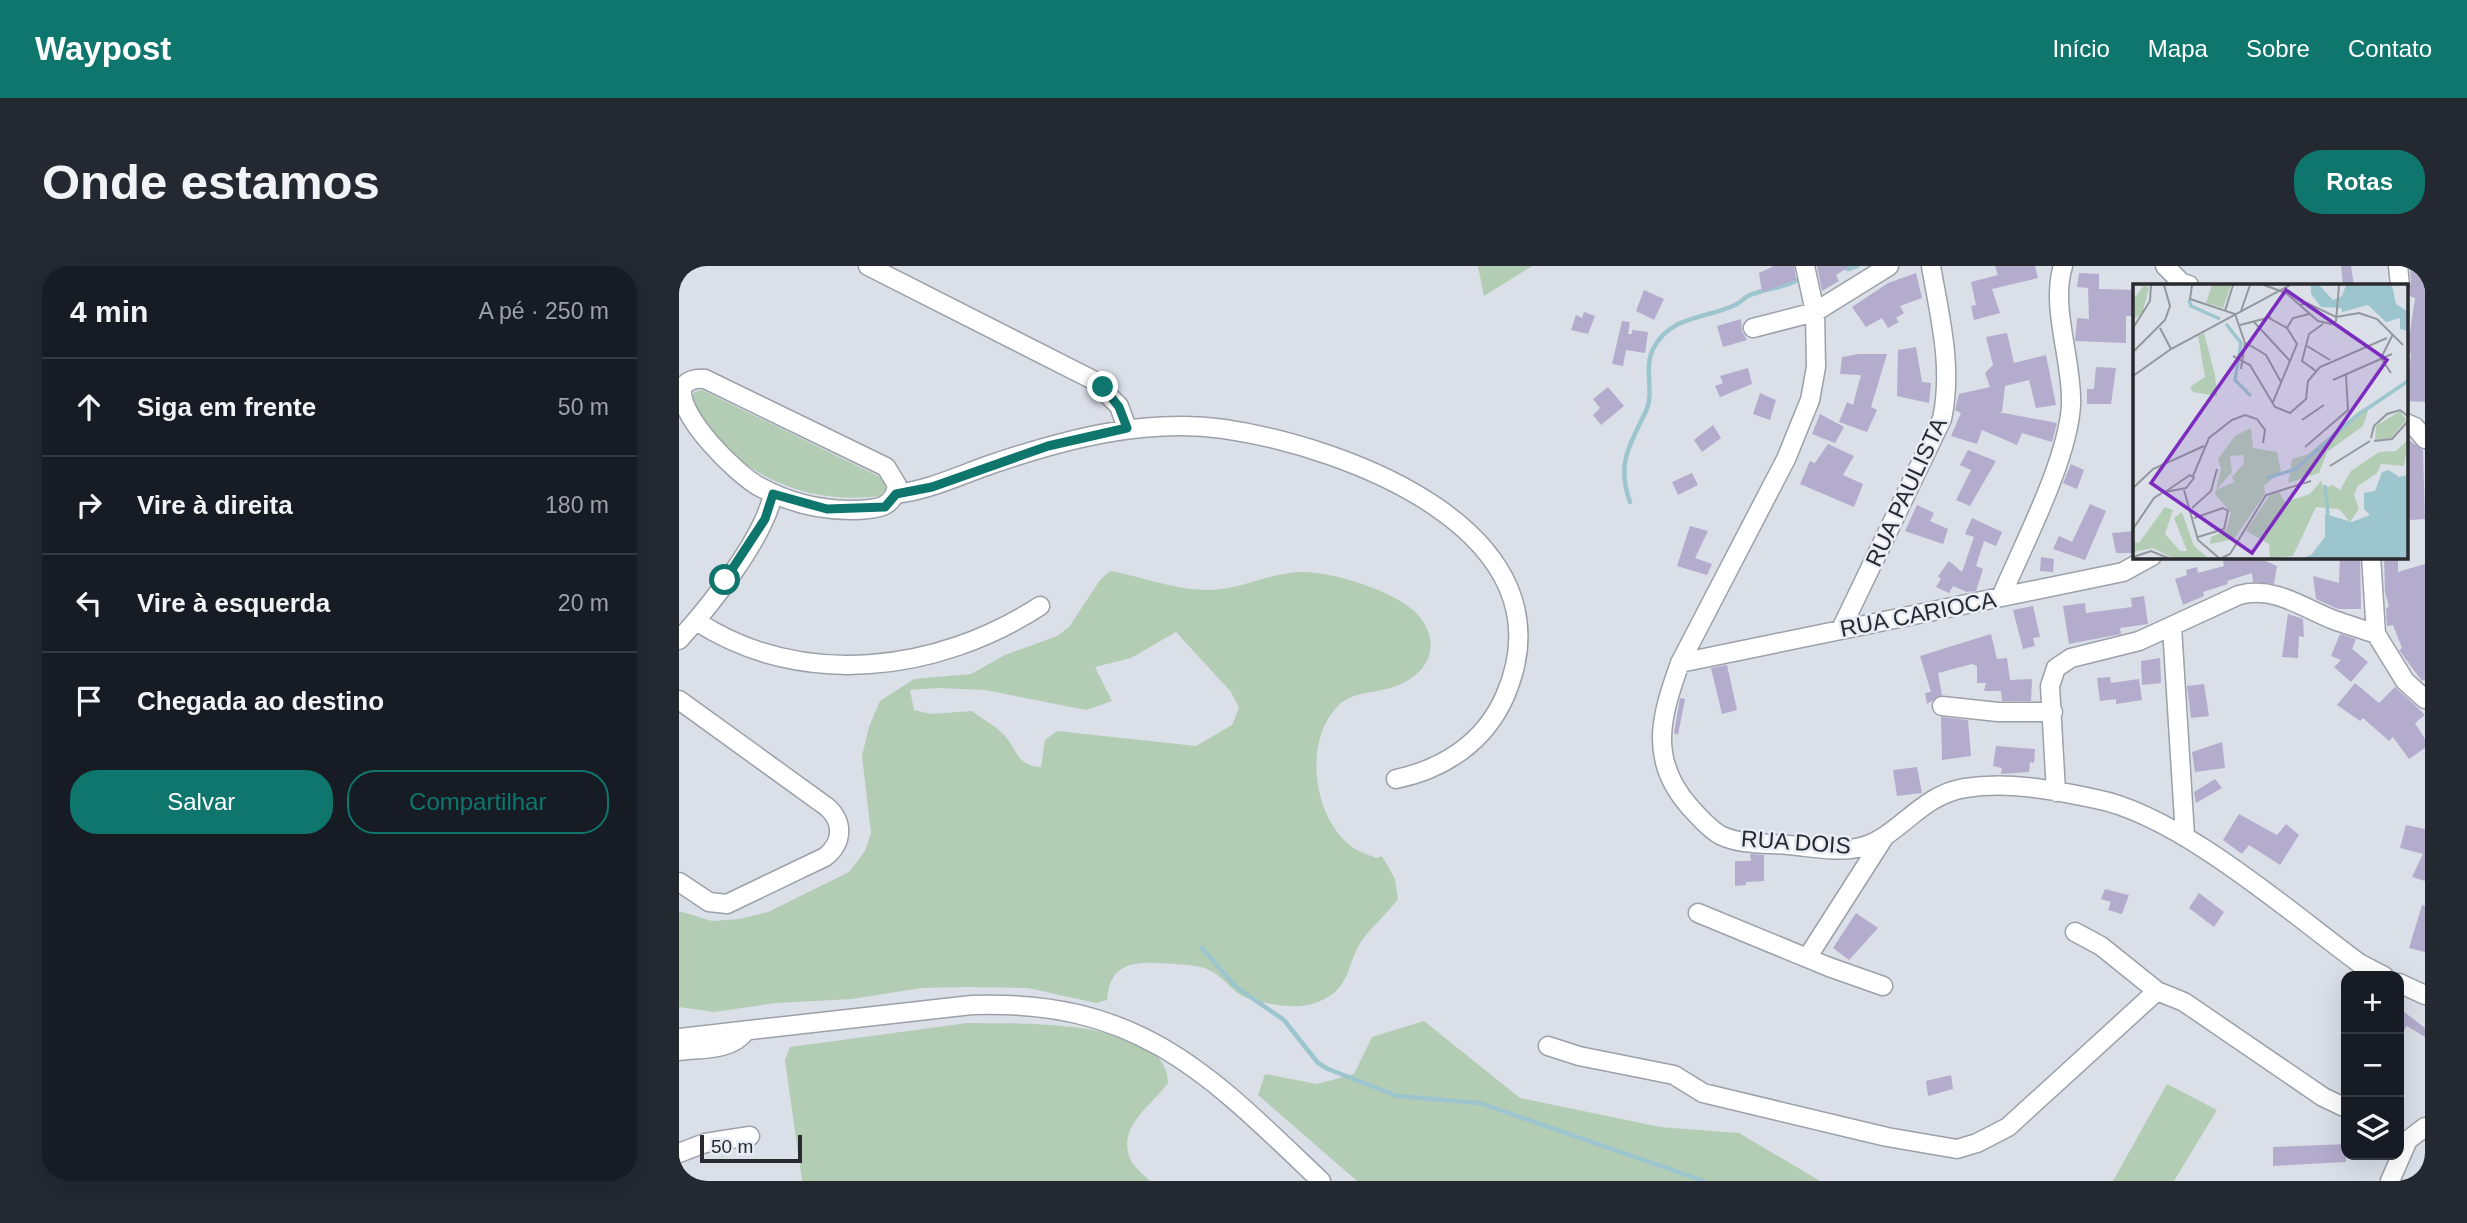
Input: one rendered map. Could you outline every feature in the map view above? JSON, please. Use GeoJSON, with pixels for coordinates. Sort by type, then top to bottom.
{"type":"FeatureCollection","features":[{"type":"Feature","properties":{"kind":"street"},"geometry":{"type":"LineString","coordinates":[[868,266],[1093,380],[1112,396],[1127,428]]}},
{"type":"Feature","properties":{"kind":"street","name":"RUA DOIS"},"geometry":{"type":"LineString","coordinates":[[1805,266],[1815,312],[1816,367],[1809,400],[1786,459],[1680,663],[1668,698],[1660,735],[1662,751],[1665,767],[1681,797],[1720,835],[1739,841],[1846,850],[1877,841],[1930,802],[1963,788],[2000,784],[2100,800],[2185,836],[2359,963],[2375,971]]}},
{"type":"Feature","properties":{"kind":"street"},"geometry":{"type":"LineString","coordinates":[[1753,328],[1815,312],[1889,266]]}},
{"type":"Feature","properties":{"kind":"street","name":"RUA PAULISTA"},"geometry":{"type":"LineString","coordinates":[[1842,629],[1942,419],[1949,390],[1948,369],[1931,266]]}},
{"type":"Feature","properties":{"kind":"street"},"geometry":{"type":"LineString","coordinates":[[2001,597],[2062,451],[2069,419],[2071,392],[2060,295],[2063,266]]}},
{"type":"Feature","properties":{"kind":"street"},"geometry":{"type":"LineString","coordinates":[[2165,266],[2185,284]]}},
{"type":"Feature","properties":{"kind":"street"},"geometry":{"type":"LineString","coordinates":[[2398,266],[2400,284]]}},
{"type":"Feature","properties":{"kind":"street"},"geometry":{"type":"LineString","coordinates":[[896,494],[895,478],[886,467],[705,379],[683,381],[681,405],[701,438],[734,470],[773,494],[809,506],[845,510],[885,507],[896,494],[932,487],[1048,446],[1127,428],[1191,426],[1225,429],[1323,453],[1378,476],[1430,504],[1467,529],[1488,551],[1507,584],[1516,621],[1517,654],[1509,687],[1494,718],[1465,749],[1429,770],[1397,779]]}},
{"type":"Feature","properties":{"kind":"street"},"geometry":{"type":"LineString","coordinates":[[2407,423],[2415,427],[2425,439]]}},
{"type":"Feature","properties":{"kind":"street"},"geometry":{"type":"LineString","coordinates":[[679,640],[697,621],[765,519],[773,494]]}},
{"type":"Feature","properties":{"kind":"street","name":"RUA CARIOCA"},"geometry":{"type":"LineString","coordinates":[[1680,663],[2123,572],[2148,558]]}},
{"type":"Feature","properties":{"kind":"street"},"geometry":{"type":"LineString","coordinates":[[2371,558],[2377,634],[2405,681],[2425,699]]}},
{"type":"Feature","properties":{"kind":"street"},"geometry":{"type":"LineString","coordinates":[[2056,792],[2050,686],[2052,676],[2062,663],[2121,647],[2172,627],[2239,595],[2253,592],[2281,596],[2333,619],[2377,634]]}},
{"type":"Feature","properties":{"kind":"street"},"geometry":{"type":"LineString","coordinates":[[697,621],[719,635],[772,654],[829,664],[867,665],[904,661],[952,650],[998,631],[1040,606]]}},
{"type":"Feature","properties":{"kind":"street"},"geometry":{"type":"LineString","coordinates":[[2172,627],[2185,836]]}},
{"type":"Feature","properties":{"kind":"street"},"geometry":{"type":"LineString","coordinates":[[679,700],[827,807],[836,818],[839,832],[836,846],[825,857],[732,902],[709,902],[679,882]]}},
{"type":"Feature","properties":{"kind":"street"},"geometry":{"type":"LineString","coordinates":[[1942,706],[1998,712],[2053,712]]}},
{"type":"Feature","properties":{"kind":"street"},"geometry":{"type":"LineString","coordinates":[[1807,958],[1886,833]]}},
{"type":"Feature","properties":{"kind":"street"},"geometry":{"type":"LineString","coordinates":[[1698,913],[1883,986]]}},
{"type":"Feature","properties":{"kind":"street"},"geometry":{"type":"LineString","coordinates":[[2075,932],[2101,946],[2158,991],[2184,1002],[2323,1097],[2341,1106]]}},
{"type":"Feature","properties":{"kind":"street"},"geometry":{"type":"LineString","coordinates":[[2404,985],[2425,995]]}},
{"type":"Feature","properties":{"kind":"street"},"geometry":{"type":"LineString","coordinates":[[1548,1046],[1579,1056],[1674,1075],[1703,1093],[1888,1137],[1957,1149],[1977,1143],[2008,1127],[2158,991]]}},
{"type":"Feature","properties":{"kind":"street"},"geometry":{"type":"LineString","coordinates":[[679,1038],[972,1005],[1020,1005],[1090,1017],[1145,1038],[1196,1067],[1233,1097],[1321,1181]]}},
{"type":"Feature","properties":{"kind":"street"},"geometry":{"type":"LineString","coordinates":[[679,1051],[730,1045],[739,1041],[746,1031]]}},
{"type":"Feature","properties":{"kind":"street"},"geometry":{"type":"LineString","coordinates":[[2404,1137],[2425,1128]]}},
{"type":"Feature","properties":{"kind":"street"},"geometry":{"type":"LineString","coordinates":[[679,1153],[705,1143],[750,1136]]}},
{"type":"Feature","properties":{"kind":"street"},"geometry":{"type":"LineString","coordinates":[[2404,1138],[2425,1149]]}},
{"type":"Feature","properties":{"kind":"street"},"geometry":{"type":"LineString","coordinates":[[2391,1181],[2397,1160]]}},
{"type":"Feature","properties":{"kind":"green space"},"geometry":{"type":"Polygon","coordinates":[[[1478,266],[1532,266],[1484,296],[1478,266]]]}},
{"type":"Feature","properties":{"kind":"green space"},"geometry":{"type":"Polygon","coordinates":[[[702,390],[880,477],[885,482],[885,490],[880,496],[851,498],[822,495],[795,489],[769,478],[745,464],[724,446],[706,424],[691,398],[694,392],[702,390]]]}},
{"type":"Feature","properties":{"kind":"green space"},"geometry":{"type":"Polygon","coordinates":[[[1110,571],[1171,586],[1209,590],[1291,573],[1331,575],[1365,585],[1397,599],[1410,607],[1426,627],[1431,647],[1429,657],[1417,674],[1396,686],[1357,695],[1343,702],[1326,722],[1320,740],[1317,779],[1328,818],[1352,847],[1376,858],[1382,856],[1395,879],[1398,899],[1363,939],[1343,983],[1337,990],[1310,1004],[1275,1005],[1244,997],[1216,974],[1202,968],[1140,963],[1121,969],[1109,986],[1107,1000],[1096,1003],[1028,988],[964,987],[921,988],[852,999],[776,1003],[714,1012],[679,1007],[679,911],[712,921],[740,919],[768,912],[849,872],[865,851],[871,833],[862,756],[869,727],[880,701],[914,679],[971,674],[1005,655],[1057,636],[1069,627],[1100,580],[1110,571]],[[1176,632],[1131,658],[1095,667],[1112,701],[1086,710],[985,690],[910,690],[914,710],[931,714],[972,711],[1001,732],[1022,761],[1041,767],[1045,740],[1057,731],[1196,746],[1232,725],[1239,708],[1231,692],[1176,632]]]}},
{"type":"Feature","properties":{"kind":"green space"},"geometry":{"type":"Polygon","coordinates":[[[1424,1021],[1520,1098],[1660,1127],[1739,1133],[1820,1181],[1357,1181],[1258,1095],[1265,1074],[1317,1084],[1354,1074],[1372,1037],[1424,1021]]]}},
{"type":"Feature","properties":{"kind":"green space"},"geometry":{"type":"Polygon","coordinates":[[[967,1023],[1051,1025],[1085,1029],[1117,1035],[1143,1046],[1161,1062],[1168,1083],[1133,1125],[1127,1145],[1132,1163],[1150,1181],[802,1181],[785,1060],[790,1047],[967,1023]]]}},
{"type":"Feature","properties":{"kind":"green space"},"geometry":{"type":"Polygon","coordinates":[[[2167,1084],[2217,1110],[2174,1181],[2113,1181],[2167,1084]]]}},
{"type":"Feature","properties":{"kind":"building"},"geometry":{"type":"Polygon","coordinates":[[[1774,266],[1794,266],[1796,280],[1762,292],[1759,273],[1774,266]]]}},
{"type":"Feature","properties":{"kind":"building"},"geometry":{"type":"Polygon","coordinates":[[[1817,266],[1850,266],[1836,275],[1839,281],[1822,291],[1817,266]]]}},
{"type":"Feature","properties":{"kind":"building"},"geometry":{"type":"Polygon","coordinates":[[[1995,266],[2035,266],[2038,278],[1992,289],[2000,313],[1974,320],[1971,306],[1976,305],[1971,282],[1998,275],[1995,266]]]}},
{"type":"Feature","properties":{"kind":"building"},"geometry":{"type":"Polygon","coordinates":[[[2341,266],[2351,266],[2354,284],[2343,284],[2341,266]]]}},
{"type":"Feature","properties":{"kind":"building"},"geometry":{"type":"Polygon","coordinates":[[[2410,266],[2425,266],[2425,402],[2407,401],[2411,353],[2407,353],[2415,298],[2407,295],[2411,284],[2410,266]]]}},
{"type":"Feature","properties":{"kind":"building"},"geometry":{"type":"Polygon","coordinates":[[[1916,273],[1922,298],[1900,306],[1904,313],[1896,318],[1899,322],[1888,328],[1882,318],[1866,327],[1852,307],[1888,283],[1916,273]]]}},
{"type":"Feature","properties":{"kind":"building"},"geometry":{"type":"Polygon","coordinates":[[[2079,273],[2099,274],[2099,289],[2133,290],[2133,316],[2126,316],[2126,343],[2075,341],[2077,318],[2089,319],[2088,288],[2077,287],[2079,273]]]}},
{"type":"Feature","properties":{"kind":"building"},"geometry":{"type":"Polygon","coordinates":[[[1644,290],[1664,299],[1654,320],[1636,311],[1644,290]]]}},
{"type":"Feature","properties":{"kind":"building"},"geometry":{"type":"Polygon","coordinates":[[[1584,312],[1595,316],[1588,334],[1571,330],[1576,315],[1582,318],[1584,312]]]}},
{"type":"Feature","properties":{"kind":"building"},"geometry":{"type":"Polygon","coordinates":[[[1741,319],[1742,331],[1747,340],[1723,347],[1717,326],[1741,319]]]}},
{"type":"Feature","properties":{"kind":"building"},"geometry":{"type":"Polygon","coordinates":[[[1622,321],[1630,322],[1628,334],[1632,334],[1632,330],[1648,332],[1645,353],[1626,350],[1623,366],[1612,364],[1622,321]]]}},
{"type":"Feature","properties":{"kind":"building"},"geometry":{"type":"Polygon","coordinates":[[[2007,333],[2014,363],[2046,355],[2056,405],[2036,408],[2029,380],[2005,386],[2002,412],[1998,412],[2057,423],[2052,442],[2022,433],[2017,445],[1982,430],[1977,444],[1951,436],[1961,413],[1955,410],[1959,394],[1990,387],[1985,373],[1993,365],[1986,337],[2007,333]]]}},
{"type":"Feature","properties":{"kind":"building"},"geometry":{"type":"Polygon","coordinates":[[[1916,347],[1922,382],[1931,383],[1929,403],[1897,396],[1898,350],[1916,347]]]}},
{"type":"Feature","properties":{"kind":"building"},"geometry":{"type":"Polygon","coordinates":[[[1887,354],[1871,407],[1877,410],[1867,432],[1839,422],[1847,402],[1853,405],[1861,375],[1840,374],[1842,357],[1887,354]]]}},
{"type":"Feature","properties":{"kind":"building"},"geometry":{"type":"Polygon","coordinates":[[[2096,367],[2116,368],[2111,404],[2087,404],[2087,389],[2094,389],[2096,367]]]}},
{"type":"Feature","properties":{"kind":"building"},"geometry":{"type":"Polygon","coordinates":[[[1748,368],[1752,384],[1720,397],[1715,386],[1723,383],[1720,376],[1748,368]]]}},
{"type":"Feature","properties":{"kind":"building"},"geometry":{"type":"Polygon","coordinates":[[[1608,387],[1624,406],[1601,425],[1593,415],[1600,408],[1593,399],[1608,387]]]}},
{"type":"Feature","properties":{"kind":"building"},"geometry":{"type":"Polygon","coordinates":[[[1760,393],[1776,400],[1770,420],[1753,414],[1760,393]]]}},
{"type":"Feature","properties":{"kind":"building"},"geometry":{"type":"Polygon","coordinates":[[[1820,414],[1844,427],[1835,443],[1812,434],[1820,414]]]}},
{"type":"Feature","properties":{"kind":"building"},"geometry":{"type":"Polygon","coordinates":[[[1713,425],[1721,438],[1702,452],[1694,440],[1713,425]]]}},
{"type":"Feature","properties":{"kind":"building"},"geometry":{"type":"Polygon","coordinates":[[[2407,439],[2423,450],[2425,519],[2410,520],[2410,517],[2407,517],[2407,439]]]}},
{"type":"Feature","properties":{"kind":"building"},"geometry":{"type":"Polygon","coordinates":[[[1828,444],[1854,456],[1843,475],[1863,484],[1854,507],[1800,484],[1810,461],[1815,463],[1828,444]]]}},
{"type":"Feature","properties":{"kind":"building"},"geometry":{"type":"Polygon","coordinates":[[[1968,450],[1996,461],[1970,506],[1956,500],[1971,470],[1960,465],[1968,450]]]}},
{"type":"Feature","properties":{"kind":"building"},"geometry":{"type":"Polygon","coordinates":[[[2071,464],[2084,470],[2077,489],[2063,483],[2071,464]]]}},
{"type":"Feature","properties":{"kind":"building"},"geometry":{"type":"Polygon","coordinates":[[[1692,473],[1698,485],[1678,495],[1672,482],[1692,473]]]}},
{"type":"Feature","properties":{"kind":"building"},"geometry":{"type":"Polygon","coordinates":[[[2090,504],[2106,511],[2085,560],[2053,549],[2059,536],[2072,542],[2090,504]]]}},
{"type":"Feature","properties":{"kind":"building"},"geometry":{"type":"Polygon","coordinates":[[[1917,505],[1934,513],[1930,521],[1948,529],[1943,544],[1905,531],[1917,505]]]}},
{"type":"Feature","properties":{"kind":"building"},"geometry":{"type":"Polygon","coordinates":[[[1972,518],[2002,532],[1996,546],[1984,541],[1976,566],[1983,569],[1976,591],[1967,592],[1953,586],[1949,593],[1936,587],[1941,579],[1938,576],[1949,561],[1962,572],[1974,537],[1965,534],[1972,518]]]}},
{"type":"Feature","properties":{"kind":"building"},"geometry":{"type":"Polygon","coordinates":[[[1690,526],[1708,531],[1695,558],[1712,564],[1707,575],[1677,566],[1690,526]]]}},
{"type":"Feature","properties":{"kind":"building"},"geometry":{"type":"Polygon","coordinates":[[[2133,531],[2133,553],[2116,553],[2112,533],[2133,531]]]}},
{"type":"Feature","properties":{"kind":"building"},"geometry":{"type":"Polygon","coordinates":[[[2041,557],[2054,559],[2053,572],[2040,571],[2041,557]]]}},
{"type":"Feature","properties":{"kind":"building"},"geometry":{"type":"Polygon","coordinates":[[[2222,558],[2259,558],[2277,566],[2274,584],[2253,582],[2252,573],[2203,592],[2204,596],[2183,605],[2175,579],[2187,575],[2186,570],[2197,567],[2198,573],[2224,566],[2222,558]]]}},
{"type":"Feature","properties":{"kind":"building"},"geometry":{"type":"Polygon","coordinates":[[[2340,558],[2360,558],[2361,609],[2338,609],[2316,599],[2313,576],[2339,583],[2340,558]]]}},
{"type":"Feature","properties":{"kind":"building"},"geometry":{"type":"Polygon","coordinates":[[[2384,558],[2398,558],[2398,572],[2425,564],[2425,679],[2422,681],[2399,650],[2402,648],[2393,625],[2387,626],[2386,608],[2389,607],[2385,592],[2384,558]]]}},
{"type":"Feature","properties":{"kind":"building"},"geometry":{"type":"Polygon","coordinates":[[[2144,596],[2148,624],[2120,628],[2121,634],[2069,644],[2063,606],[2085,603],[2086,613],[2132,607],[2131,598],[2144,596]]]}},
{"type":"Feature","properties":{"kind":"building"},"geometry":{"type":"Polygon","coordinates":[[[2033,606],[2040,637],[2033,638],[2035,646],[2023,649],[2013,610],[2033,606]]]}},
{"type":"Feature","properties":{"kind":"building"},"geometry":{"type":"Polygon","coordinates":[[[2288,614],[2303,619],[2304,637],[2299,636],[2298,658],[2282,657],[2288,614]]]}},
{"type":"Feature","properties":{"kind":"building"},"geometry":{"type":"Polygon","coordinates":[[[1991,634],[1997,659],[2007,658],[2010,680],[2032,679],[2031,701],[2002,701],[2001,691],[1984,691],[1986,683],[1977,683],[1977,666],[1972,664],[1938,673],[1942,695],[1927,704],[1925,693],[1931,692],[1920,656],[1991,634]]]}},
{"type":"Feature","properties":{"kind":"building"},"geometry":{"type":"Polygon","coordinates":[[[2340,634],[2356,639],[2352,649],[2368,662],[2351,682],[2334,667],[2341,660],[2331,656],[2340,634]]]}},
{"type":"Feature","properties":{"kind":"building"},"geometry":{"type":"Polygon","coordinates":[[[2160,658],[2161,683],[2142,685],[2141,661],[2160,658]]]}},
{"type":"Feature","properties":{"kind":"building"},"geometry":{"type":"Polygon","coordinates":[[[1727,665],[1737,710],[1722,714],[1711,668],[1727,665]]]}},
{"type":"Feature","properties":{"kind":"building"},"geometry":{"type":"Polygon","coordinates":[[[2110,677],[2111,683],[2139,679],[2142,700],[2116,704],[2116,699],[2100,701],[2097,678],[2110,677]]]}},
{"type":"Feature","properties":{"kind":"building"},"geometry":{"type":"Polygon","coordinates":[[[2355,683],[2379,703],[2395,687],[2418,708],[2425,715],[2415,723],[2425,739],[2425,748],[2409,759],[2393,737],[2389,741],[2363,718],[2360,721],[2337,705],[2355,683]]]}},
{"type":"Feature","properties":{"kind":"building"},"geometry":{"type":"Polygon","coordinates":[[[2204,684],[2209,716],[2191,718],[2187,686],[2204,684]]]}},
{"type":"Feature","properties":{"kind":"building"},"geometry":{"type":"Polygon","coordinates":[[[1680,698],[1685,699],[1678,735],[1674,733],[1680,698]]]}},
{"type":"Feature","properties":{"kind":"building"},"geometry":{"type":"Polygon","coordinates":[[[1941,717],[1968,720],[1971,756],[1942,760],[1941,717]]]}},
{"type":"Feature","properties":{"kind":"building"},"geometry":{"type":"Polygon","coordinates":[[[2222,742],[2225,768],[2195,772],[2192,752],[2222,742]]]}},
{"type":"Feature","properties":{"kind":"building"},"geometry":{"type":"Polygon","coordinates":[[[1996,746],[2035,749],[2034,763],[2030,762],[2029,772],[2001,774],[2002,768],[1993,766],[1996,746]]]}},
{"type":"Feature","properties":{"kind":"building"},"geometry":{"type":"Polygon","coordinates":[[[1917,767],[1922,793],[1897,796],[1893,770],[1917,767]]]}},
{"type":"Feature","properties":{"kind":"building"},"geometry":{"type":"Polygon","coordinates":[[[2215,779],[2222,788],[2196,803],[2194,792],[2215,779]]]}},
{"type":"Feature","properties":{"kind":"building"},"geometry":{"type":"Polygon","coordinates":[[[2239,814],[2277,835],[2286,824],[2299,835],[2280,865],[2249,845],[2242,854],[2223,840],[2239,814]]]}},
{"type":"Feature","properties":{"kind":"building"},"geometry":{"type":"Polygon","coordinates":[[[2406,825],[2425,829],[2425,881],[2412,877],[2423,854],[2400,848],[2406,825]]]}},
{"type":"Feature","properties":{"kind":"building"},"geometry":{"type":"Polygon","coordinates":[[[1750,854],[1764,855],[1764,881],[1735,886],[1735,861],[1751,861],[1750,854]]]}},
{"type":"Feature","properties":{"kind":"building"},"geometry":{"type":"Polygon","coordinates":[[[2105,889],[2129,895],[2122,914],[2108,910],[2111,902],[2101,899],[2105,889]]]}},
{"type":"Feature","properties":{"kind":"building"},"geometry":{"type":"Polygon","coordinates":[[[2199,893],[2224,912],[2214,927],[2189,908],[2199,893]]]}},
{"type":"Feature","properties":{"kind":"building"},"geometry":{"type":"Polygon","coordinates":[[[2422,905],[2425,906],[2425,952],[2409,948],[2422,905]]]}},
{"type":"Feature","properties":{"kind":"building"},"geometry":{"type":"Polygon","coordinates":[[[1856,913],[1878,928],[1849,960],[1833,948],[1856,913]]]}},
{"type":"Feature","properties":{"kind":"building"},"geometry":{"type":"Polygon","coordinates":[[[2404,1012],[2425,1028],[2425,1037],[2407,1026],[2404,1030],[2404,1012]]]}},
{"type":"Feature","properties":{"kind":"building"},"geometry":{"type":"Polygon","coordinates":[[[1951,1075],[1953,1089],[1928,1096],[1926,1081],[1951,1075]]]}},
{"type":"Feature","properties":{"kind":"building"},"geometry":{"type":"Polygon","coordinates":[[[2341,1144],[2341,1160],[2346,1162],[2273,1166],[2273,1147],[2341,1144]]]}},
{"type":"Feature","properties":{"kind":"waterway"},"geometry":{"type":"LineString","coordinates":[[1840,266],[1848,269],[1857,266]]}},
{"type":"Feature","properties":{"kind":"waterway"},"geometry":{"type":"LineString","coordinates":[[1630,502],[1624,476],[1625,465],[1630,444],[1648,404],[1650,357],[1660,338],[1679,324],[1724,310],[1748,296],[1803,277]]}},
{"type":"Feature","properties":{"kind":"waterway"},"geometry":{"type":"LineString","coordinates":[[1202,948],[1236,987],[1284,1020],[1318,1063],[1328,1069],[1397,1096],[1480,1103],[1704,1181]]}},
{"type":"Feature","properties":{"kind":"route"},"geometry":{"type":"LineString","coordinates":[[725,580],[765,519],[773,494],[827,509],[864,510],[885,507],[896,494],[932,487],[1048,446],[1127,428],[1119,407],[1103,387]]}}]}
